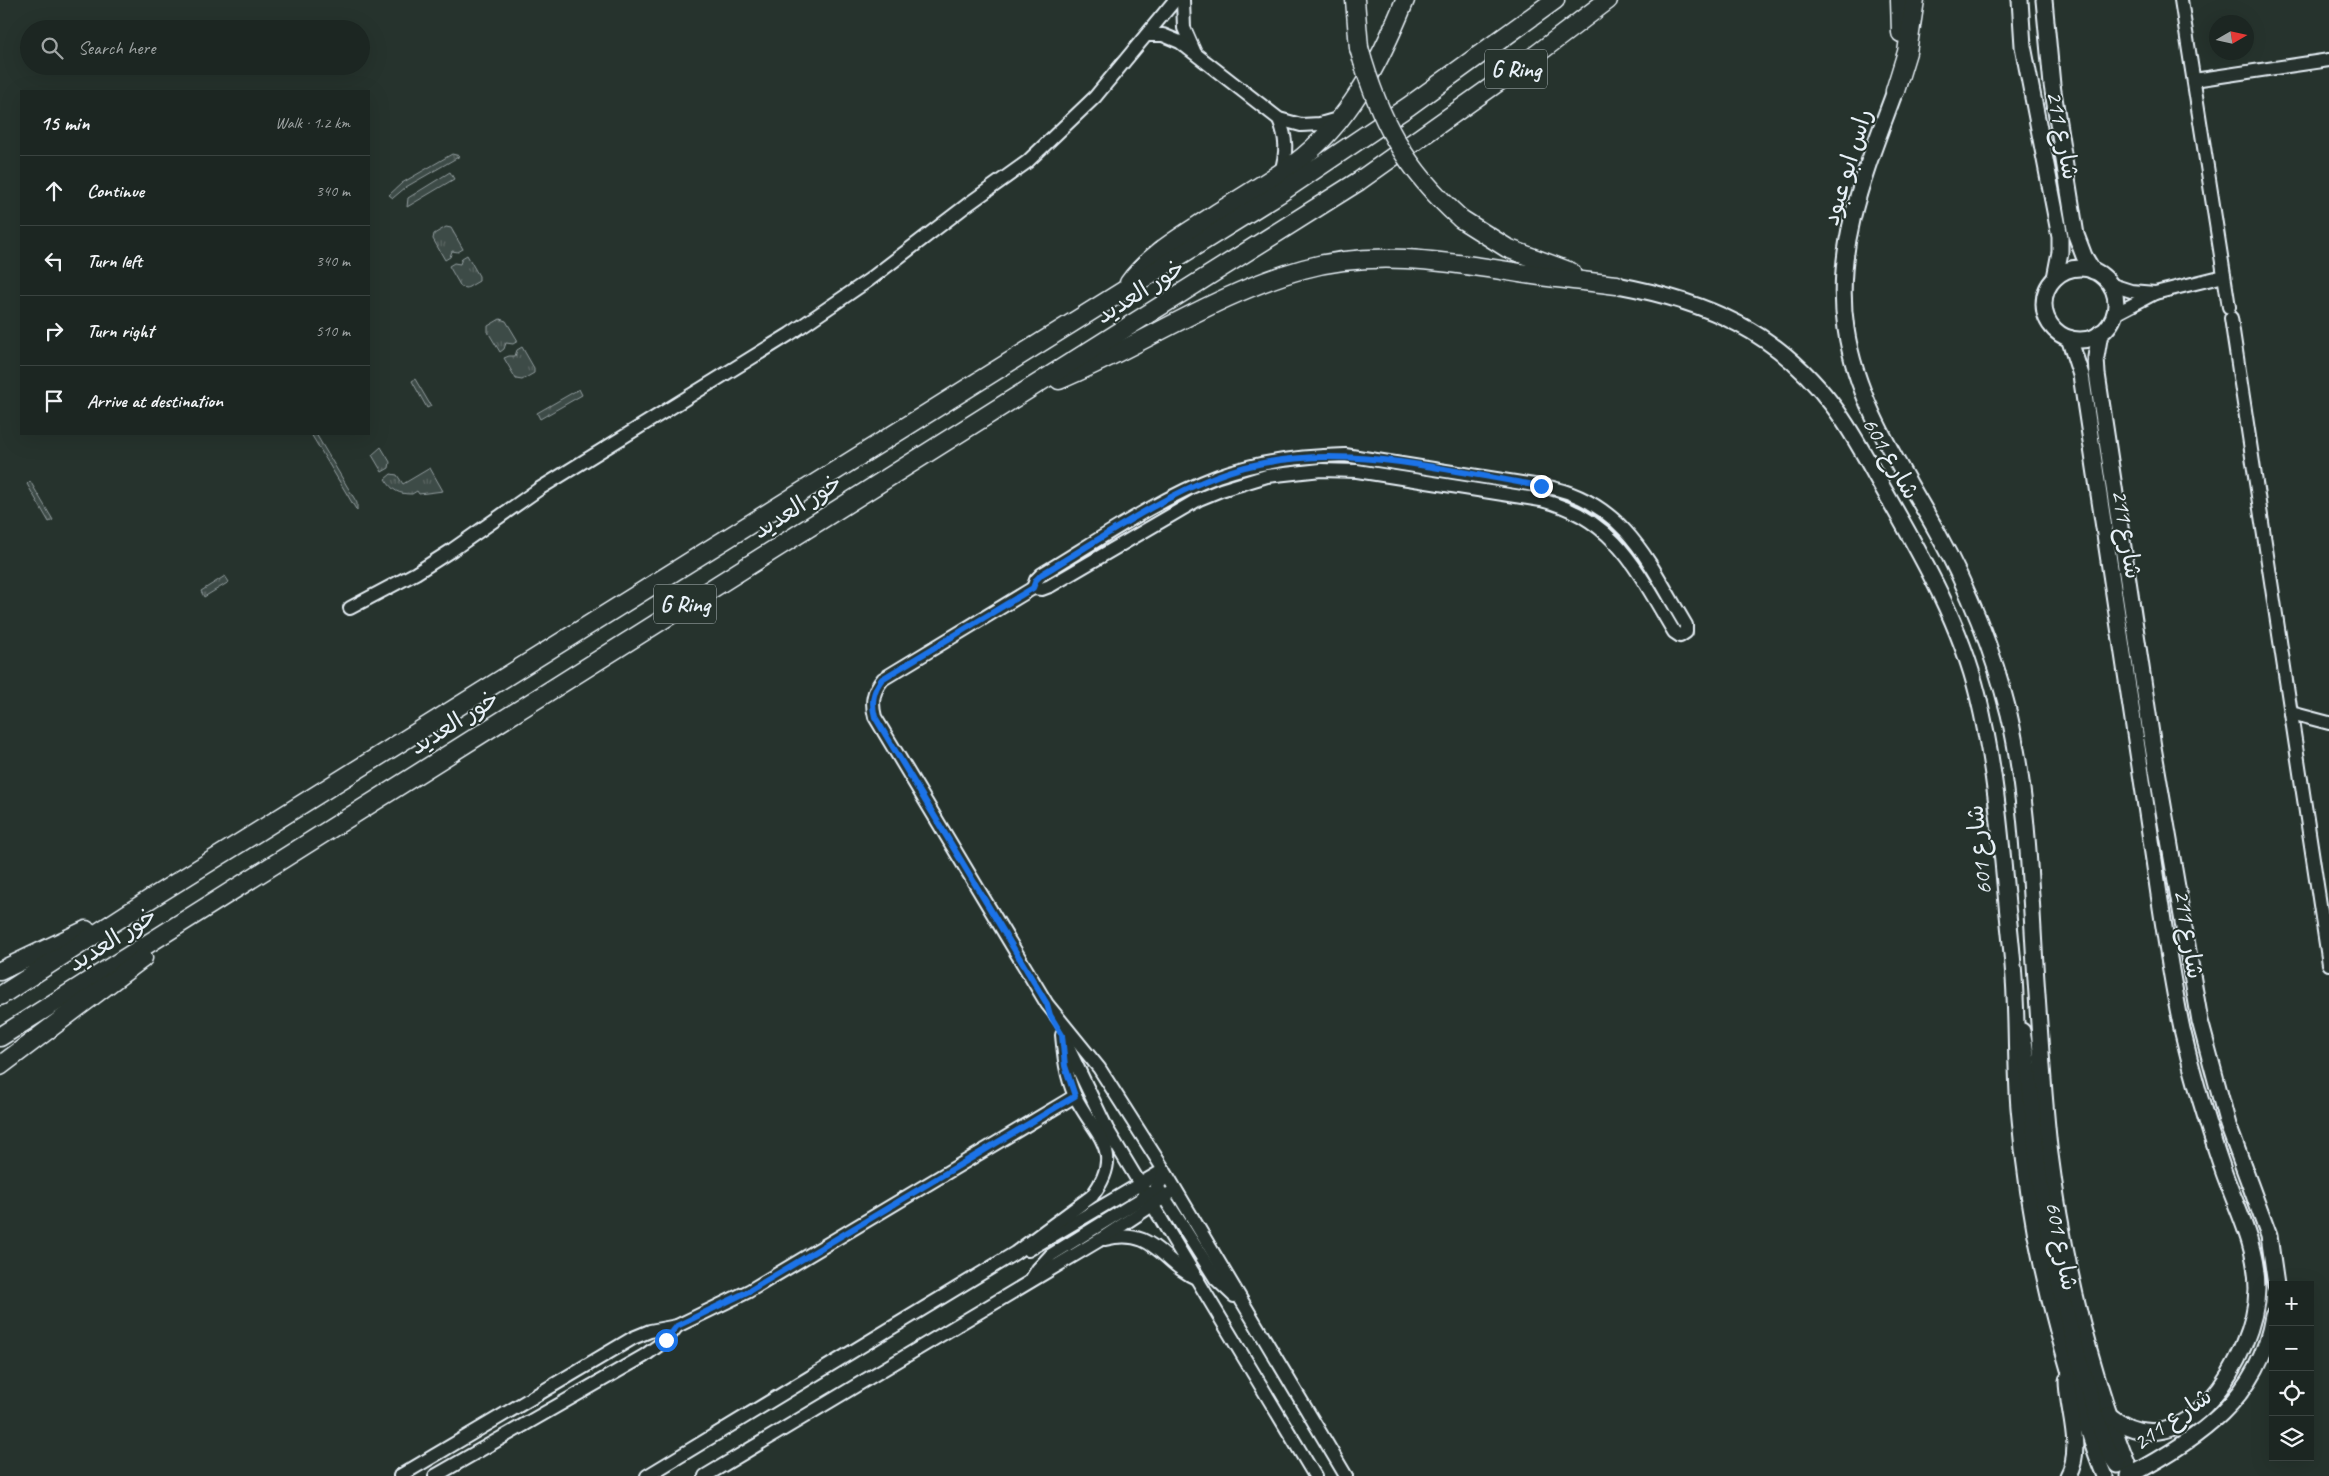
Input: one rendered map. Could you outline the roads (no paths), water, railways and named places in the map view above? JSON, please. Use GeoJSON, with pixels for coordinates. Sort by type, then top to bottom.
{"type":"FeatureCollection","features":[{"type":"Feature","properties":{"kind":"highway"},"geometry":{"type":"LineString","coordinates":[[1355,0],[1359,48],[1374,98],[1408,163],[1427,187],[1461,219],[1507,248],[1534,260],[1617,285]]}},
{"type":"Feature","properties":{"kind":"highway"},"geometry":{"type":"LineString","coordinates":[[1121,293],[1149,259],[1281,172],[1307,152],[1340,118],[1362,90],[1378,61],[1405,0]]}},
{"type":"Feature","properties":{"kind":"highway","name":"خور العديد"},"geometry":{"type":"LineString","coordinates":[[0,996],[150,899],[1068,324],[1121,293],[1356,143],[1518,29],[1555,0]]}},
{"type":"Feature","properties":{"kind":"highway","name":"خور العديد"},"geometry":{"type":"LineString","coordinates":[[0,1037],[1359,181],[1525,63],[1608,0]]}},
{"type":"Feature","properties":{"kind":"highway"},"geometry":{"type":"LineString","coordinates":[[1896,91],[1901,41],[1900,0]]}},
{"type":"Feature","properties":{"kind":"highway"},"geometry":{"type":"LineString","coordinates":[[1896,91],[1907,52],[1915,0]]}},
{"type":"Feature","properties":{"kind":"highway"},"geometry":{"type":"LineString","coordinates":[[1010,400],[1126,350],[1238,293],[1273,278],[1331,262],[1390,258],[1426,259],[1617,285]]}},
{"type":"Feature","properties":{"kind":"highway"},"geometry":{"type":"LineString","coordinates":[[0,971],[150,899]]}},
{"type":"Feature","properties":{"kind":"highway"},"geometry":{"type":"LineString","coordinates":[[0,1066],[116,980],[208,906]]}},
{"type":"Feature","properties":{"kind":"main road","name":"شارع 211"},"geometry":{"type":"LineString","coordinates":[[2020,0],[2023,46],[2060,237],[2060,252],[2055,278]]}},
{"type":"Feature","properties":{"kind":"main road","name":"شارع 211"},"geometry":{"type":"LineString","coordinates":[[2044,0],[2052,85],[2076,235],[2084,256],[2093,271]]}},
{"type":"Feature","properties":{"kind":"main road","name":"راس ابو عبود"},"geometry":{"type":"LineString","coordinates":[[1895,457],[1870,410],[1858,381],[1846,327],[1843,297],[1846,256],[1856,200],[1896,91]]}},
{"type":"Feature","properties":{"kind":"main road"},"geometry":{"type":"LineString","coordinates":[[2073,269],[2093,271],[2109,284],[2115,302],[2114,315],[2100,333],[2086,339],[2069,338],[2053,327],[2044,309],[2047,289],[2055,278],[2073,269]]}},
{"type":"Feature","properties":{"kind":"main road","name":"شارع 601"},"geometry":{"type":"LineString","coordinates":[[1617,285],[1657,293],[1713,311],[1769,342],[1795,364],[1834,407],[1849,429],[1917,548],[1947,608],[1978,693],[1998,809],[2015,998],[2017,1085],[2026,1176],[2043,1268],[2067,1363],[2100,1474]]}},
{"type":"Feature","properties":{"kind":"main road","name":"شارع 211"},"geometry":{"type":"LineString","coordinates":[[2100,333],[2096,357],[2097,374],[2153,747],[2195,994],[2220,1100],[2245,1176],[2268,1236],[2275,1281]]}},
{"type":"Feature","properties":{"kind":"main road","name":"شارع 211"},"geometry":{"type":"LineString","coordinates":[[2069,338],[2081,375],[2134,731],[2182,1025],[2209,1131],[2251,1243],[2257,1287],[2254,1318],[2238,1362],[2222,1388],[2200,1412],[2171,1430],[2147,1434],[2128,1429],[2108,1414]]}},
{"type":"Feature","properties":{"kind":"main road","name":"شارع 601"},"geometry":{"type":"LineString","coordinates":[[1895,457],[1939,535],[1976,611],[1992,655],[2009,716],[2024,811],[2046,1114],[2053,1176],[2070,1273],[2096,1377],[2127,1476]]}},
{"type":"Feature","properties":{"kind":"main road"},"geometry":{"type":"LineString","coordinates":[[2015,998],[2029,1068],[2045,1212],[2064,1302],[2087,1384],[2106,1441],[2116,1462],[2127,1476]]}},
{"type":"Feature","properties":{"kind":"main road","name":"شارع 211"},"geometry":{"type":"LineString","coordinates":[[2127,1476],[2187,1441],[2219,1417],[2235,1401],[2258,1364],[2270,1326]]}},
{"type":"Feature","properties":{"kind":"main road"},"geometry":{"type":"LineString","coordinates":[[2067,1363],[2068,1404],[2074,1440],[2073,1464],[2068,1476]]}},
{"type":"Feature","properties":{"kind":"main road"},"geometry":{"type":"LineString","coordinates":[[2100,1474],[2127,1476]]}},
{"type":"Feature","properties":{"kind":"street"},"geometry":{"type":"LineString","coordinates":[[350,608],[416,573],[539,489],[790,334],[850,294],[1027,162],[1095,97],[1175,0]]}},
{"type":"Feature","properties":{"kind":"street"},"geometry":{"type":"LineString","coordinates":[[1183,0],[1184,28],[1197,55]]}},
{"type":"Feature","properties":{"kind":"street"},"geometry":{"type":"LineString","coordinates":[[2181,0],[2329,964]]}},
{"type":"Feature","properties":{"kind":"street"},"geometry":{"type":"LineString","coordinates":[[1148,35],[1163,35],[1173,38],[1279,119],[1301,126],[1320,124],[1340,118]]}},
{"type":"Feature","properties":{"kind":"street"},"geometry":{"type":"LineString","coordinates":[[2194,80],[2329,60]]}},
{"type":"Feature","properties":{"kind":"street"},"geometry":{"type":"LineString","coordinates":[[1279,119],[1287,149],[1281,172]]}},
{"type":"Feature","properties":{"kind":"street"},"geometry":{"type":"LineString","coordinates":[[2114,315],[2155,293],[2224,276]]}},
{"type":"Feature","properties":{"kind":"street"},"geometry":{"type":"LineString","coordinates":[[2109,284],[2131,290],[2155,293]]}},
{"type":"Feature","properties":{"kind":"street"},"geometry":{"type":"LineString","coordinates":[[1033,588],[1036,580],[1042,574],[1199,483],[1240,469],[1281,460],[1345,456],[1553,488],[1586,499],[1618,522],[1636,542],[1686,629],[1683,635],[1674,632],[1623,550],[1600,527],[1572,510],[1541,500],[1338,470],[1267,476],[1210,494],[1149,526],[1050,586],[1042,589],[1033,588],[889,674],[877,686],[874,693],[873,709],[879,724],[1047,1004],[1096,1063],[1164,1170],[1346,1476]]}},
{"type":"Feature","properties":{"kind":"street"},"geometry":{"type":"LineString","coordinates":[[2291,713],[2329,723]]}},
{"type":"Feature","properties":{"kind":"street"},"geometry":{"type":"LineString","coordinates":[[1047,1004],[1050,1015],[1074,1056],[1102,1121],[1141,1184],[1156,1196],[1216,1279],[1227,1291],[1241,1300]]}},
{"type":"Feature","properties":{"kind":"street"},"geometry":{"type":"LineString","coordinates":[[647,1476],[1015,1253],[1092,1196],[1103,1178],[1106,1158],[1102,1138],[1075,1096],[1065,1066],[1062,1035]]}},
{"type":"Feature","properties":{"kind":"street"},"geometry":{"type":"LineString","coordinates":[[400,1476],[633,1338],[650,1331],[677,1326],[765,1281],[1075,1096]]}},
{"type":"Feature","properties":{"kind":"street"},"geometry":{"type":"LineString","coordinates":[[1015,1253],[1030,1250],[1043,1243],[1164,1170]]}},
{"type":"Feature","properties":{"kind":"street"},"geometry":{"type":"LineString","coordinates":[[705,1476],[1098,1241],[1156,1196],[1164,1170]]}},
{"type":"Feature","properties":{"kind":"street"},"geometry":{"type":"LineString","coordinates":[[1030,1282],[1051,1254],[1156,1196],[1176,1190]]}},
{"type":"Feature","properties":{"kind":"street"},"geometry":{"type":"LineString","coordinates":[[1156,1196],[1198,1279],[1315,1476]]}},
{"type":"Feature","properties":{"kind":"street"},"geometry":{"type":"LineString","coordinates":[[1098,1241],[1116,1236],[1145,1240],[1162,1250],[1182,1270],[1198,1279]]}},
{"type":"Feature","properties":{"kind":"street"},"geometry":{"type":"LineString","coordinates":[[435,1476],[644,1356],[659,1346],[677,1326]]}}]}
